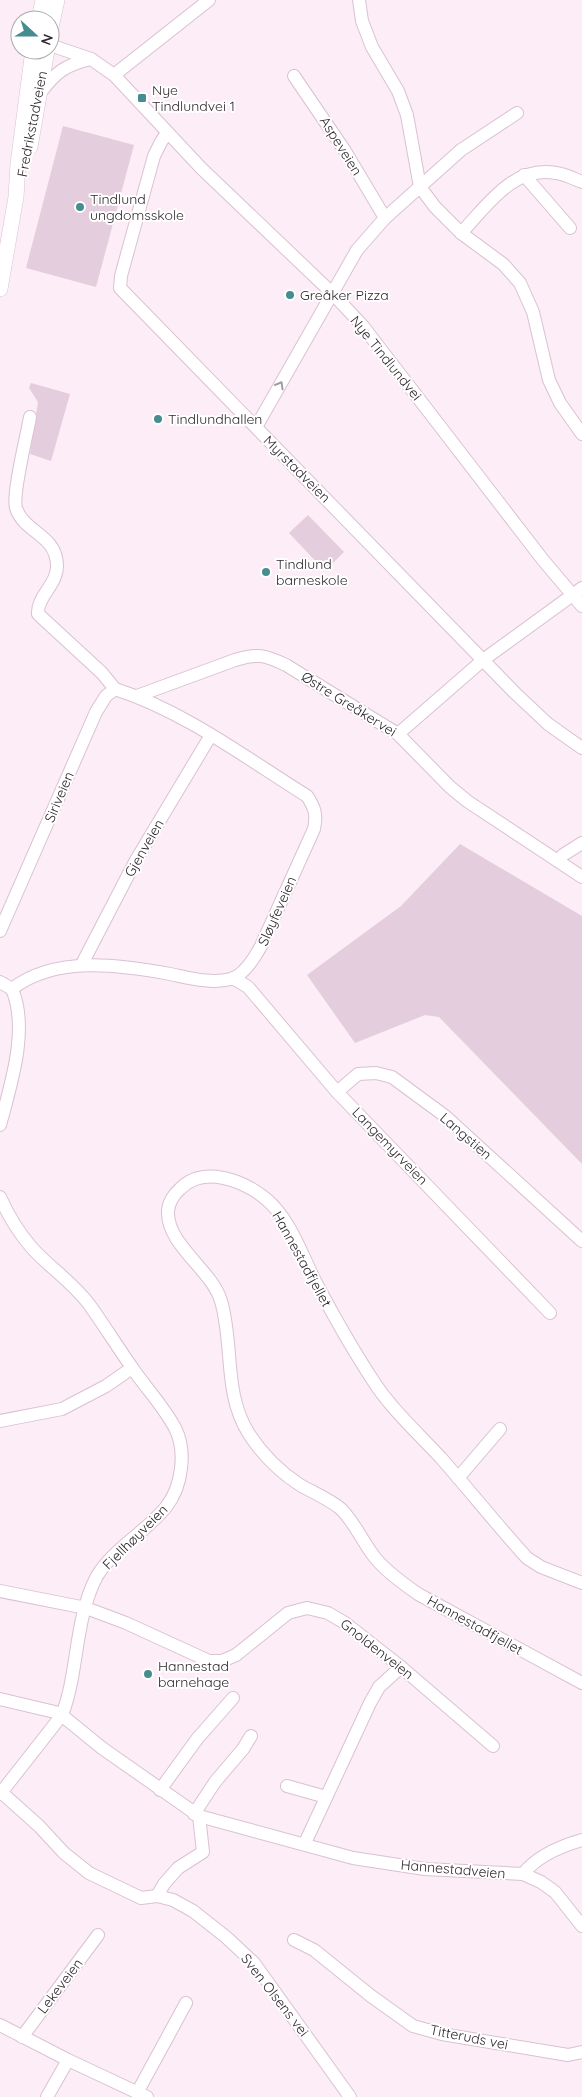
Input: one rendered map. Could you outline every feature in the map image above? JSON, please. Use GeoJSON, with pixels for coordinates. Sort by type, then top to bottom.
{"type":"FeatureCollection","features":[{"type":"Feature","properties":{"kind":"main road","name":"Fredrikstadveien"},"geometry":{"type":"LineString","coordinates":[[0,289],[16,197],[18,164],[33,60]]}},
{"type":"Feature","properties":{"kind":"main road","name":"Fredrikstadveien"},"geometry":{"type":"LineString","coordinates":[[16,197],[27,164],[45,60]]}},
{"type":"Feature","properties":{"kind":"street"},"geometry":{"type":"LineString","coordinates":[[114,75],[209,0]]}},
{"type":"Feature","properties":{"kind":"street"},"geometry":{"type":"LineString","coordinates":[[359,0],[362,21],[372,47],[398,91],[407,115],[420,187],[435,207],[461,233],[503,264],[520,283],[533,312],[549,380],[560,403],[582,434]]}},
{"type":"Feature","properties":{"kind":"street","name":"Nye Tindlundvei"},"geometry":{"type":"LineString","coordinates":[[60,48],[91,59],[114,75],[167,133],[332,293],[362,325],[572,596],[582,606]]}},
{"type":"Feature","properties":{"kind":"street"},"geometry":{"type":"LineString","coordinates":[[38,95],[59,71],[71,64],[91,59]]}},
{"type":"Feature","properties":{"kind":"street","name":"Aspeveien"},"geometry":{"type":"LineString","coordinates":[[294,76],[345,151],[385,218]]}},
{"type":"Feature","properties":{"kind":"street"},"geometry":{"type":"LineString","coordinates":[[256,427],[357,250],[385,218],[461,150],[517,113]]}},
{"type":"Feature","properties":{"kind":"street","name":"Myrstadveien"},"geometry":{"type":"LineString","coordinates":[[167,133],[160,142],[154,156],[121,276],[120,288],[483,660],[548,724],[582,748]]}},
{"type":"Feature","properties":{"kind":"street"},"geometry":{"type":"LineString","coordinates":[[461,233],[508,184],[524,175],[555,172],[582,182]]}},
{"type":"Feature","properties":{"kind":"street"},"geometry":{"type":"LineString","coordinates":[[524,175],[570,228]]}},
{"type":"Feature","properties":{"kind":"street"},"geometry":{"type":"LineString","coordinates":[[30,417],[15,501],[20,516],[53,546],[57,565],[54,580],[38,607],[38,614],[102,673],[115,689],[137,696]]}},
{"type":"Feature","properties":{"kind":"street"},"geometry":{"type":"LineString","coordinates":[[398,734],[483,660],[582,588]]}},
{"type":"Feature","properties":{"kind":"street","name":"Østre Greåkervei"},"geometry":{"type":"LineString","coordinates":[[137,696],[250,655],[268,656],[286,665],[398,734],[450,787],[582,877]]}},
{"type":"Feature","properties":{"kind":"street","name":"Siriveien"},"geometry":{"type":"LineString","coordinates":[[0,931],[96,712],[106,696],[115,689]]}},
{"type":"Feature","properties":{"kind":"street","name":"Sløyfeveien"},"geometry":{"type":"LineString","coordinates":[[137,696],[211,735],[307,796],[314,807],[316,818],[314,829],[261,946],[242,972],[233,978]]}},
{"type":"Feature","properties":{"kind":"street","name":"Gjenveien"},"geometry":{"type":"LineString","coordinates":[[82,964],[136,860],[211,735]]}},
{"type":"Feature","properties":{"kind":"street"},"geometry":{"type":"LineString","coordinates":[[558,861],[563,855],[582,843]]}},
{"type":"Feature","properties":{"kind":"street"},"geometry":{"type":"LineString","coordinates":[[12,989],[23,980],[82,964],[141,969],[212,981],[233,978]]}},
{"type":"Feature","properties":{"kind":"street","name":"Langemyrveien"},"geometry":{"type":"LineString","coordinates":[[233,978],[248,987],[337,1092],[550,1313]]}},
{"type":"Feature","properties":{"kind":"street"},"geometry":{"type":"LineString","coordinates":[[0,982],[12,989],[18,1002],[19,1020],[15,1065],[0,1125]]}},
{"type":"Feature","properties":{"kind":"street","name":"Langstien"},"geometry":{"type":"LineString","coordinates":[[337,1092],[358,1074],[376,1073],[392,1077],[445,1116],[582,1241]]}},
{"type":"Feature","properties":{"kind":"street","name":"Hannestadfjellet"},"geometry":{"type":"LineString","coordinates":[[582,1583],[541,1567],[527,1558],[374,1382],[332,1313],[283,1219],[268,1200],[253,1189],[235,1181],[220,1178],[200,1177],[187,1182],[178,1191],[171,1201],[168,1211],[170,1223],[178,1240],[212,1284],[220,1299],[233,1392],[247,1432],[259,1448],[284,1474],[341,1510],[377,1560],[398,1580],[426,1598],[582,1684]]}},
{"type":"Feature","properties":{"kind":"street","name":"Fjellhøyveien"},"geometry":{"type":"LineString","coordinates":[[0,1197],[7,1213],[31,1248],[89,1304],[175,1429],[182,1460],[178,1486],[168,1504],[157,1519],[118,1552],[103,1568],[95,1582],[86,1608],[62,1715],[1,1793]]}},
{"type":"Feature","properties":{"kind":"street"},"geometry":{"type":"LineString","coordinates":[[0,1421],[62,1409],[106,1386],[132,1368]]}},
{"type":"Feature","properties":{"kind":"street"},"geometry":{"type":"LineString","coordinates":[[458,1478],[500,1429]]}},
{"type":"Feature","properties":{"kind":"street","name":"Gnoldenveien"},"geometry":{"type":"LineString","coordinates":[[0,1591],[86,1608],[126,1623],[202,1658],[216,1662],[236,1655],[288,1613],[300,1609],[314,1609],[328,1613],[345,1623],[400,1666],[493,1746]]}},
{"type":"Feature","properties":{"kind":"street"},"geometry":{"type":"LineString","coordinates":[[305,1844],[373,1697],[379,1687],[400,1666]]}},
{"type":"Feature","properties":{"kind":"street"},"geometry":{"type":"LineString","coordinates":[[160,1790],[197,1739],[233,1698]]}},
{"type":"Feature","properties":{"kind":"street","name":"Hannestadveien"},"geometry":{"type":"LineString","coordinates":[[0,1699],[48,1709],[62,1715],[102,1748],[196,1815],[353,1858],[425,1869],[523,1874],[541,1882],[555,1892],[582,1926]]}},
{"type":"Feature","properties":{"kind":"street"},"geometry":{"type":"LineString","coordinates":[[157,1896],[164,1884],[178,1868],[203,1852],[196,1815],[250,1736]]}},
{"type":"Feature","properties":{"kind":"street"},"geometry":{"type":"LineString","coordinates":[[287,1786],[326,1797]]}},
{"type":"Feature","properties":{"kind":"street","name":"Sven Olsens vei"},"geometry":{"type":"LineString","coordinates":[[1,1793],[89,1873],[141,1898],[157,1896],[173,1900],[193,1911],[226,1937],[254,1964],[350,2097]]}},
{"type":"Feature","properties":{"kind":"street"},"geometry":{"type":"LineString","coordinates":[[523,1874],[528,1868],[560,1846],[582,1840]]}},
{"type":"Feature","properties":{"kind":"street","name":"Lekeveien"},"geometry":{"type":"LineString","coordinates":[[22,2037],[98,1935]]}},
{"type":"Feature","properties":{"kind":"street","name":"Titteruds vei"},"geometry":{"type":"LineString","coordinates":[[294,1940],[314,1950],[371,1996],[413,2026],[442,2034],[568,2055],[582,2052]]}},
{"type":"Feature","properties":{"kind":"street"},"geometry":{"type":"LineString","coordinates":[[0,2025],[142,2095],[186,2003]]}},
{"type":"Feature","properties":{"kind":"street"},"geometry":{"type":"LineString","coordinates":[[47,2097],[68,2060]]}},
{"type":"Feature","properties":{"kind":"shaded area","name":"Tindlund ungdomsskole"},"geometry":{"type":"Polygon","coordinates":[[[63,126],[134,145],[96,287],[26,268],[63,126]]]}},
{"type":"Feature","properties":{"kind":"shaded area"},"geometry":{"type":"Polygon","coordinates":[[[31,383],[70,394],[51,461],[30,454],[38,402],[29,388],[31,383]]]}},
{"type":"Feature","properties":{"kind":"shaded area"},"geometry":{"type":"Polygon","coordinates":[[[308,515],[344,552],[325,571],[289,533],[308,515]]]}},
{"type":"Feature","properties":{"kind":"shaded area"},"geometry":{"type":"Polygon","coordinates":[[[460,844],[582,916],[582,1164],[439,1017],[425,1015],[355,1043],[307,975],[401,906],[460,844]]]}},
{"type":"Feature","properties":{"kind":"place","name":"Nye Tindlundvei 1"},"geometry":{"type":"Point","coordinates":[142,98]}},
{"type":"Feature","properties":{"kind":"place","name":"Tindlund ungdomsskole"},"geometry":{"type":"Point","coordinates":[80,207]}},
{"type":"Feature","properties":{"kind":"place","name":"Greåker Pizza"},"geometry":{"type":"Point","coordinates":[290,295]}},
{"type":"Feature","properties":{"kind":"place","name":"Tindlundhallen"},"geometry":{"type":"Point","coordinates":[158,419]}},
{"type":"Feature","properties":{"kind":"place","name":"Tindlund barneskole"},"geometry":{"type":"Point","coordinates":[266,572]}},
{"type":"Feature","properties":{"kind":"place","name":"Hannestad barnehage"},"geometry":{"type":"Point","coordinates":[148,1674]}}]}
